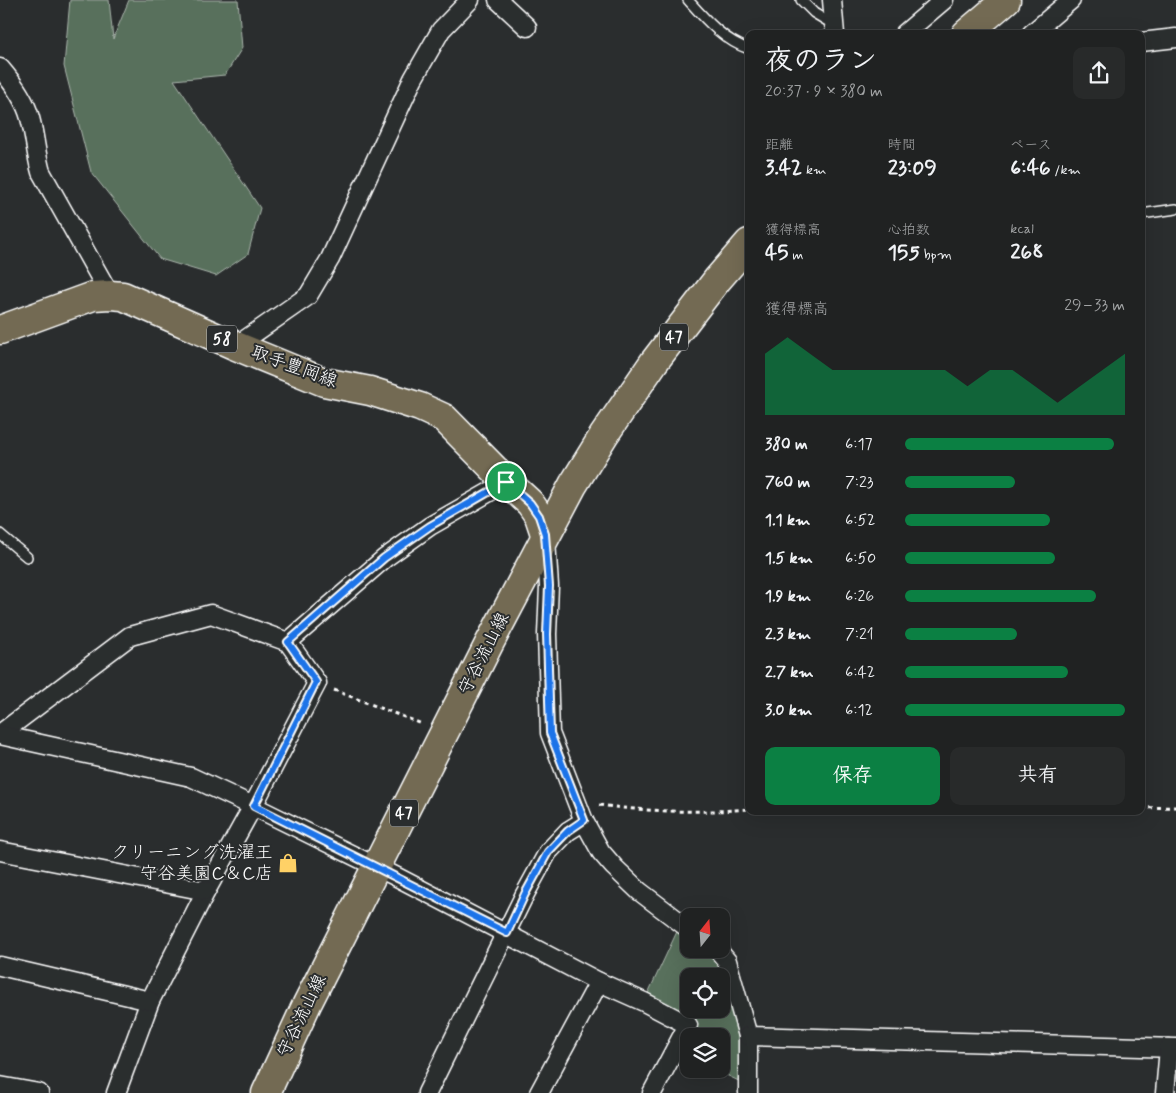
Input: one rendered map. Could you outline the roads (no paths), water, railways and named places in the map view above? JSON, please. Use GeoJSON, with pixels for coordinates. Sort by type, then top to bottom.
{"type":"FeatureCollection","features":[{"type":"Feature","properties":{"kind":"main road"},"geometry":{"type":"LineString","coordinates":[[971,30],[1006,0]]}},
{"type":"Feature","properties":{"kind":"main road","name":"守谷流山線"},"geometry":{"type":"LineString","coordinates":[[266,1093],[307,1004],[545,534],[573,484],[654,362],[717,280],[745,248]]}},
{"type":"Feature","properties":{"kind":"main road","name":"取手豊岡線"},"geometry":{"type":"LineString","coordinates":[[0,330],[93,296],[123,296],[236,346],[324,382],[370,391],[420,407],[444,418],[506,482],[530,503],[539,516],[545,534]]}},
{"type":"Feature","properties":{"kind":"street"},"geometry":{"type":"LineString","coordinates":[[236,346],[308,296],[330,259],[413,79],[441,30],[470,0]]}},
{"type":"Feature","properties":{"kind":"street"},"geometry":{"type":"LineString","coordinates":[[498,0],[527,27]]}},
{"type":"Feature","properties":{"kind":"street"},"geometry":{"type":"LineString","coordinates":[[832,0],[835,30]]}},
{"type":"Feature","properties":{"kind":"street"},"geometry":{"type":"LineString","coordinates":[[909,30],[944,0]]}},
{"type":"Feature","properties":{"kind":"street"},"geometry":{"type":"LineString","coordinates":[[1036,30],[1071,0]]}},
{"type":"Feature","properties":{"kind":"street"},"geometry":{"type":"LineString","coordinates":[[1145,42],[1176,38]]}},
{"type":"Feature","properties":{"kind":"street"},"geometry":{"type":"LineString","coordinates":[[0,68],[9,78],[24,102],[30,119],[41,172],[110,295]]}},
{"type":"Feature","properties":{"kind":"street"},"geometry":{"type":"LineString","coordinates":[[288,642],[384,558],[430,526],[506,482]]}},
{"type":"Feature","properties":{"kind":"street"},"geometry":{"type":"LineString","coordinates":[[545,534],[549,586],[547,634],[550,733],[581,814],[601,852],[639,891],[680,922]]}},
{"type":"Feature","properties":{"kind":"street"},"geometry":{"type":"LineString","coordinates":[[0,735],[130,636],[211,614],[288,642],[316,682],[254,806],[206,891],[150,1001],[116,1093]]}},
{"type":"Feature","properties":{"kind":"street"},"geometry":{"type":"LineString","coordinates":[[0,735],[191,777],[377,867],[599,982],[644,1002],[688,1025],[652,1093]]}},
{"type":"Feature","properties":{"kind":"street"},"geometry":{"type":"LineString","coordinates":[[427,1093],[525,894],[548,852],[581,814]]}},
{"type":"Feature","properties":{"kind":"street"},"geometry":{"type":"LineString","coordinates":[[0,851],[206,891]]}},
{"type":"Feature","properties":{"kind":"street"},"geometry":{"type":"LineString","coordinates":[[725,958],[728,961],[748,1036],[748,1093]]}},
{"type":"Feature","properties":{"kind":"street"},"geometry":{"type":"LineString","coordinates":[[0,966],[150,1001]]}},
{"type":"Feature","properties":{"kind":"street"},"geometry":{"type":"LineString","coordinates":[[539,1093],[599,982]]}},
{"type":"Feature","properties":{"kind":"street"},"geometry":{"type":"LineString","coordinates":[[748,1036],[1173,1048],[1166,1093]]}},
{"type":"Feature","properties":{"kind":"street"},"geometry":{"type":"LineString","coordinates":[[0,1086],[39,1093]]}},
{"type":"Feature","properties":{"kind":"lane"},"geometry":{"type":"LineString","coordinates":[[688,0],[709,24],[745,48]]}},
{"type":"Feature","properties":{"kind":"lane"},"geometry":{"type":"LineString","coordinates":[[801,0],[835,30]]}},
{"type":"Feature","properties":{"kind":"lane"},"geometry":{"type":"LineString","coordinates":[[1145,213],[1176,209]]}},
{"type":"Feature","properties":{"kind":"lane"},"geometry":{"type":"LineString","coordinates":[[0,534],[27,557]]}},
{"type":"Feature","properties":{"kind":"place","name":"クリーニング洗濯王 守谷美園C＆C店"},"geometry":{"type":"Point","coordinates":[288,863]}}]}
